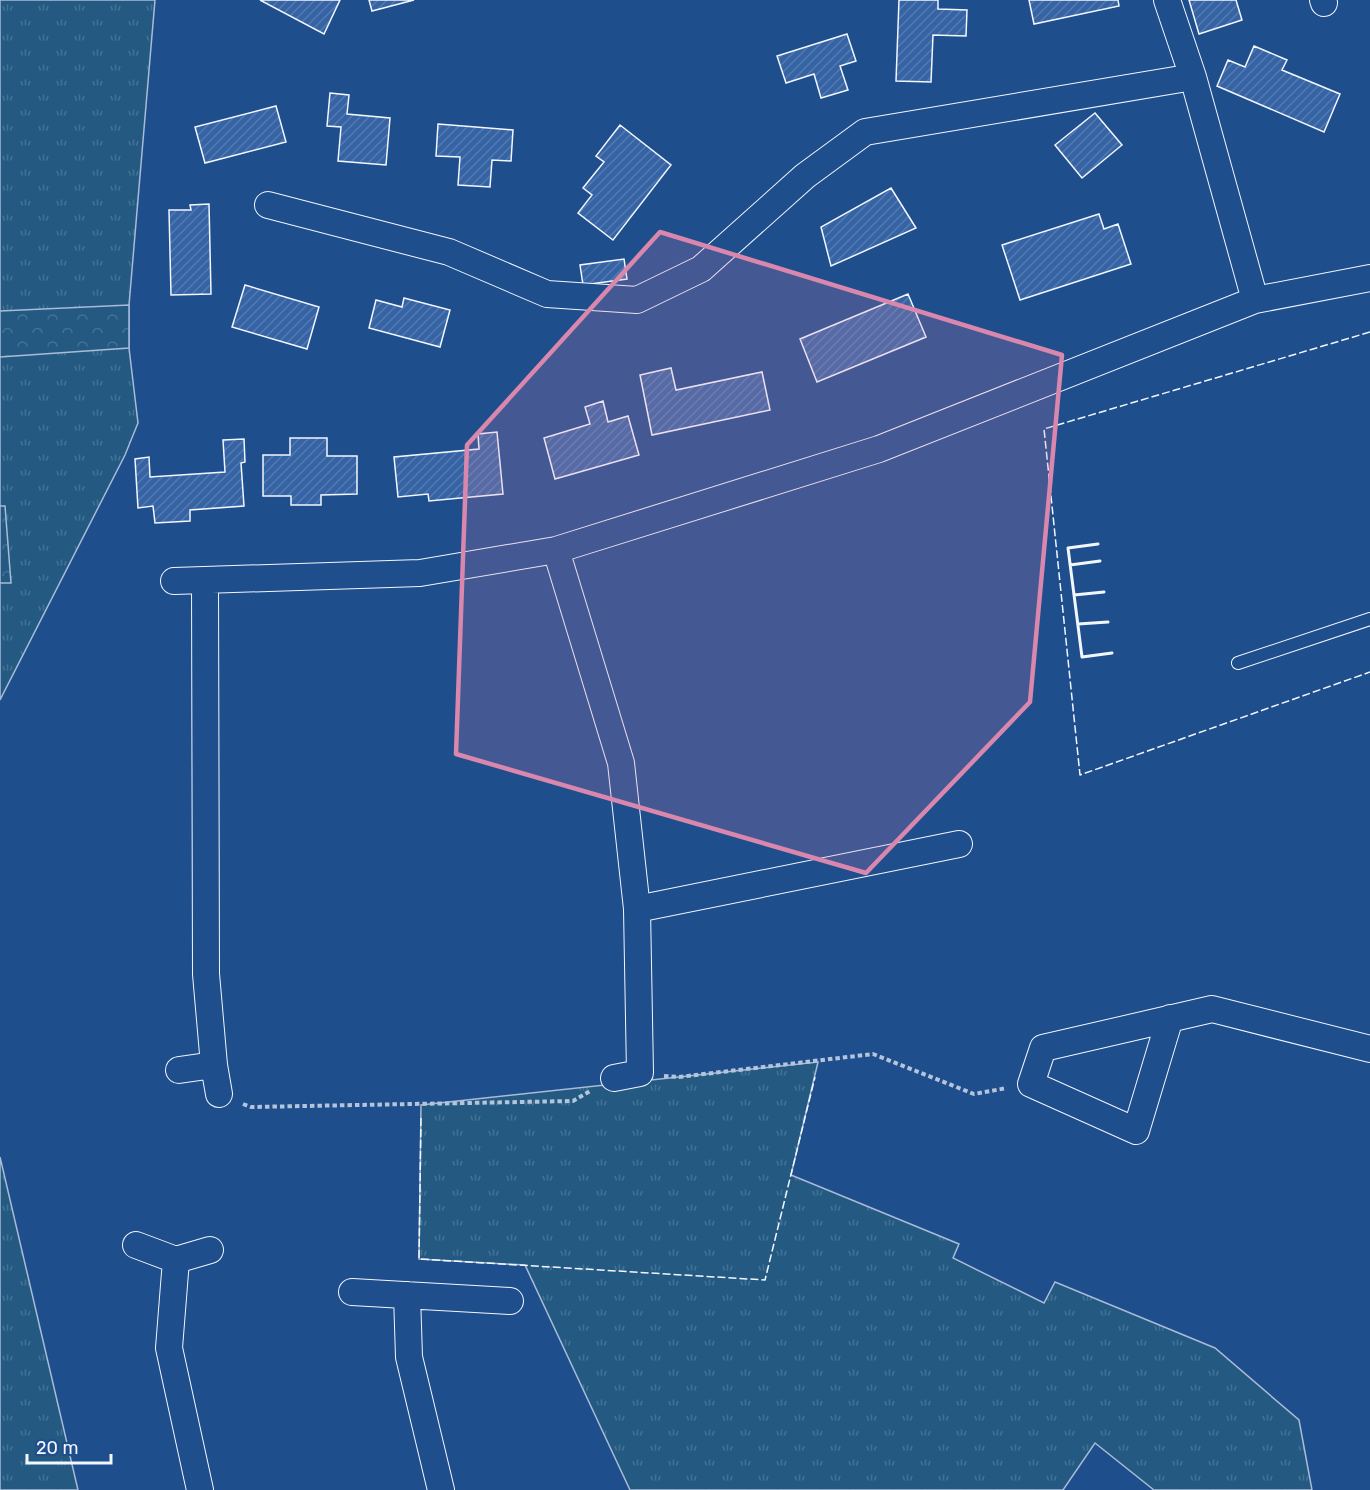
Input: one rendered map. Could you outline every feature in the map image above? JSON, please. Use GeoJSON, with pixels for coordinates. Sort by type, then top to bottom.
{"type":"FeatureCollection","features":[{"type":"Feature","properties":{"kind":"street"},"geometry":{"type":"LineString","coordinates":[[1167,0],[1193,77],[1255,300]]}},
{"type":"Feature","properties":{"kind":"street"},"geometry":{"type":"LineString","coordinates":[[268,205],[449,252],[547,294],[637,300],[701,269],[806,176],[865,132],[1193,77]]}},
{"type":"Feature","properties":{"kind":"street"},"geometry":{"type":"LineString","coordinates":[[174,581],[420,573],[556,550],[879,449],[1255,300],[1370,278]]}},
{"type":"Feature","properties":{"kind":"street"},"geometry":{"type":"LineString","coordinates":[[556,550],[621,763],[637,909],[640,1073],[614,1078]]}},
{"type":"Feature","properties":{"kind":"street"},"geometry":{"type":"LineString","coordinates":[[205,580],[207,974],[214,1065],[219,1094]]}},
{"type":"Feature","properties":{"kind":"street"},"geometry":{"type":"LineString","coordinates":[[637,909],[959,844]]}},
{"type":"Feature","properties":{"kind":"street"},"geometry":{"type":"LineString","coordinates":[[1170,1018],[1136,1131],[1031,1083],[1043,1048],[1170,1018],[1212,1009],[1370,1049]]}},
{"type":"Feature","properties":{"kind":"street"},"geometry":{"type":"LineString","coordinates":[[179,1070],[214,1065]]}},
{"type":"Feature","properties":{"kind":"street"},"geometry":{"type":"LineString","coordinates":[[135,1245],[176,1260],[210,1250]]}},
{"type":"Feature","properties":{"kind":"street"},"geometry":{"type":"LineString","coordinates":[[176,1260],[169,1348],[200,1490]]}},
{"type":"Feature","properties":{"kind":"street"},"geometry":{"type":"LineString","coordinates":[[352,1292],[510,1301]]}},
{"type":"Feature","properties":{"kind":"street"},"geometry":{"type":"LineString","coordinates":[[407,1295],[409,1357],[441,1490]]}},
{"type":"Feature","properties":{"kind":"lane"},"geometry":{"type":"LineString","coordinates":[[1238,663],[1370,619]]}},
{"type":"Feature","properties":{"kind":"path"},"geometry":{"type":"LineString","coordinates":[[640,1073],[678,1077],[873,1054],[974,1094],[1031,1083]]}},
{"type":"Feature","properties":{"kind":"path"},"geometry":{"type":"LineString","coordinates":[[219,1094],[251,1107],[573,1101],[614,1078]]}},
{"type":"Feature","properties":{"kind":"highlighted area"},"geometry":{"type":"Polygon","coordinates":[[[660,232],[1062,355],[1030,702],[866,873],[456,754],[467,445],[660,232]]]}},
{"type":"Feature","properties":{"kind":"green space"},"geometry":{"type":"Polygon","coordinates":[[[0,0],[155,0],[129,305],[129,348],[138,423],[125,455],[0,700],[0,0]]]}},
{"type":"Feature","properties":{"kind":"green space"},"geometry":{"type":"Polygon","coordinates":[[[129,305],[129,348],[0,357],[0,311],[129,305]]]}},
{"type":"Feature","properties":{"kind":"green space"},"geometry":{"type":"Polygon","coordinates":[[[0,506],[5,506],[11,583],[0,583],[0,506]]]}},
{"type":"Feature","properties":{"kind":"green space"},"geometry":{"type":"Polygon","coordinates":[[[818,1062],[791,1175],[959,1244],[953,1258],[1044,1303],[1055,1282],[1215,1348],[1299,1420],[1312,1490],[1154,1490],[1095,1443],[1063,1490],[630,1490],[525,1265],[419,1259],[421,1105],[818,1062]]]}},
{"type":"Feature","properties":{"kind":"green space"},"geometry":{"type":"Polygon","coordinates":[[[0,1157],[78,1490],[0,1490],[0,1157]]]}},
{"type":"Feature","properties":{"kind":"building"},"geometry":{"type":"Polygon","coordinates":[[[260,0],[340,0],[324,34],[260,0]]]}},
{"type":"Feature","properties":{"kind":"building"},"geometry":{"type":"Polygon","coordinates":[[[369,0],[414,0],[372,11],[369,0]]]}},
{"type":"Feature","properties":{"kind":"building"},"geometry":{"type":"Polygon","coordinates":[[[899,0],[938,0],[938,9],[967,10],[966,36],[933,35],[931,82],[896,81],[899,0]]]}},
{"type":"Feature","properties":{"kind":"building"},"geometry":{"type":"Polygon","coordinates":[[[1029,0],[1118,0],[1119,6],[1034,24],[1029,0]]]}},
{"type":"Feature","properties":{"kind":"building"},"geometry":{"type":"Polygon","coordinates":[[[1189,0],[1236,0],[1242,20],[1199,34],[1189,0]]]}},
{"type":"Feature","properties":{"kind":"building"},"geometry":{"type":"Polygon","coordinates":[[[847,34],[856,61],[840,66],[848,90],[821,98],[814,74],[786,83],[777,56],[847,34]]]}},
{"type":"Feature","properties":{"kind":"building"},"geometry":{"type":"Polygon","coordinates":[[[1254,46],[1287,60],[1282,70],[1340,94],[1324,132],[1217,86],[1228,60],[1245,67],[1254,46]]]}},
{"type":"Feature","properties":{"kind":"building"},"geometry":{"type":"Polygon","coordinates":[[[330,93],[349,95],[347,114],[390,118],[386,165],[338,161],[341,127],[327,126],[330,93]]]}},
{"type":"Feature","properties":{"kind":"building"},"geometry":{"type":"Polygon","coordinates":[[[276,106],[286,142],[205,163],[195,127],[276,106]]]}},
{"type":"Feature","properties":{"kind":"building"},"geometry":{"type":"Polygon","coordinates":[[[1095,113],[1122,145],[1082,178],[1055,145],[1095,113]]]}},
{"type":"Feature","properties":{"kind":"building"},"geometry":{"type":"Polygon","coordinates":[[[438,124],[513,130],[511,161],[492,160],[490,187],[458,185],[460,157],[436,156],[438,124]]]}},
{"type":"Feature","properties":{"kind":"building"},"geometry":{"type":"Polygon","coordinates":[[[620,125],[671,165],[613,240],[578,213],[592,195],[583,188],[604,162],[596,156],[620,125]]]}},
{"type":"Feature","properties":{"kind":"building"},"geometry":{"type":"Polygon","coordinates":[[[891,188],[916,228],[831,266],[821,227],[891,188]]]}},
{"type":"Feature","properties":{"kind":"building"},"geometry":{"type":"Polygon","coordinates":[[[209,204],[211,294],[171,295],[169,210],[191,210],[190,205],[209,204]]]}},
{"type":"Feature","properties":{"kind":"building"},"geometry":{"type":"Polygon","coordinates":[[[1099,214],[1104,229],[1118,224],[1131,264],[1020,300],[1002,245],[1099,214]]]}},
{"type":"Feature","properties":{"kind":"building"},"geometry":{"type":"Polygon","coordinates":[[[624,259],[627,279],[583,285],[580,265],[624,259]]]}},
{"type":"Feature","properties":{"kind":"building"},"geometry":{"type":"Polygon","coordinates":[[[245,285],[319,307],[307,349],[232,327],[245,285]]]}},
{"type":"Feature","properties":{"kind":"building"},"geometry":{"type":"Polygon","coordinates":[[[908,294],[926,337],[817,382],[800,339],[908,294]]]}},
{"type":"Feature","properties":{"kind":"building"},"geometry":{"type":"Polygon","coordinates":[[[404,298],[450,310],[440,347],[369,328],[376,300],[402,307],[404,298]]]}},
{"type":"Feature","properties":{"kind":"building"},"geometry":{"type":"Polygon","coordinates":[[[671,368],[676,390],[762,372],[770,410],[652,435],[640,375],[671,368]]]}},
{"type":"Feature","properties":{"kind":"building"},"geometry":{"type":"Polygon","coordinates":[[[603,401],[608,422],[628,416],[639,455],[555,479],[544,438],[590,424],[585,407],[603,401]]]}},
{"type":"Feature","properties":{"kind":"building"},"geometry":{"type":"Polygon","coordinates":[[[497,432],[503,494],[429,501],[428,494],[398,497],[394,457],[479,449],[478,434],[497,432]]]}},
{"type":"Feature","properties":{"kind":"building"},"geometry":{"type":"Polygon","coordinates":[[[290,438],[327,438],[327,456],[357,456],[357,494],[321,495],[321,505],[291,505],[291,496],[263,496],[263,455],[290,455],[290,438]]]}},
{"type":"Feature","properties":{"kind":"building"},"geometry":{"type":"Polygon","coordinates":[[[244,439],[245,462],[241,463],[244,506],[190,510],[190,521],[155,523],[153,506],[138,508],[135,459],[149,457],[150,477],[225,472],[223,440],[244,439]]]}},
{"type":"Feature","properties":{"kind":"fence"},"geometry":{"type":"LineString","coordinates":[[1370,332],[1044,429],[1080,775],[1370,672]]}},
{"type":"Feature","properties":{"kind":"fence"},"geometry":{"type":"LineString","coordinates":[[421,1118],[419,1259],[765,1280],[815,1077]]}},
{"type":"Feature","properties":{"kind":"wall"},"geometry":{"type":"LineString","coordinates":[[1098,544],[1068,548],[1082,657],[1112,653]]}},
{"type":"Feature","properties":{"kind":"wall"},"geometry":{"type":"LineString","coordinates":[[1070,565],[1100,561]]}},
{"type":"Feature","properties":{"kind":"wall"},"geometry":{"type":"LineString","coordinates":[[1074,595],[1104,592]]}},
{"type":"Feature","properties":{"kind":"wall"},"geometry":{"type":"LineString","coordinates":[[1078,624],[1108,622]]}}]}
